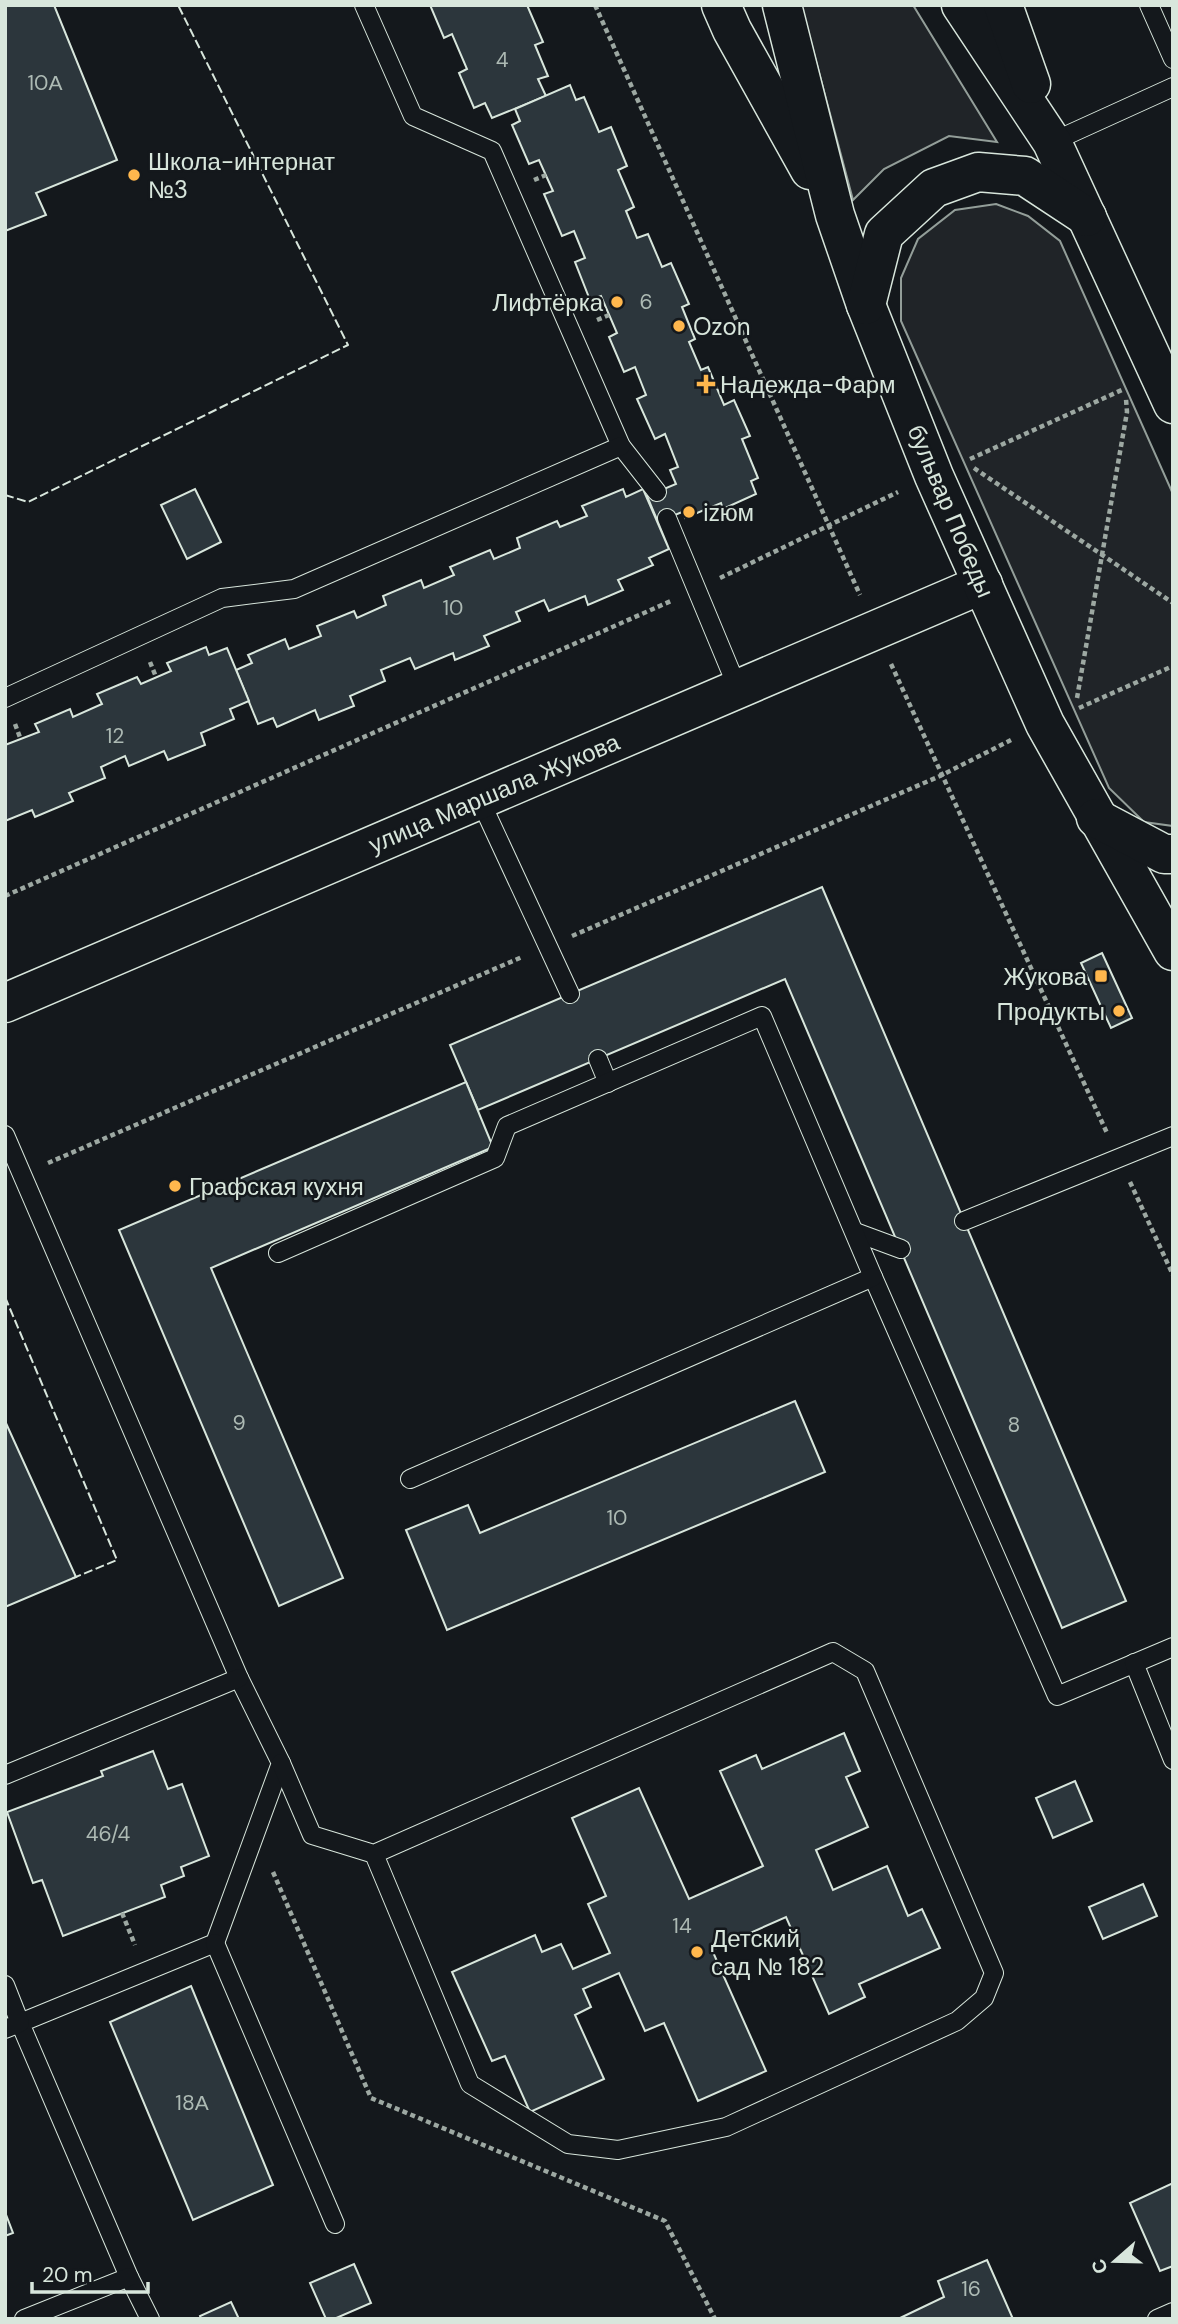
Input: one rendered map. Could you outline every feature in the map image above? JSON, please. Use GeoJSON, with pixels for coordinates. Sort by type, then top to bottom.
{"type":"FeatureCollection","features":[{"type":"Feature","properties":{"kind":"main road"},"geometry":{"type":"LineString","coordinates":[[721,5],[732,30],[835,215]]}},
{"type":"Feature","properties":{"kind":"main road","name":"бульвар Победы"},"geometry":{"type":"LineString","coordinates":[[782,5],[835,215],[866,305],[934,476],[1045,724],[1173,951]]}},
{"type":"Feature","properties":{"kind":"main road"},"geometry":{"type":"LineString","coordinates":[[961,5],[1052,142]]}},
{"type":"Feature","properties":{"kind":"main road"},"geometry":{"type":"LineString","coordinates":[[1003,5],[1052,142],[1168,387]]}},
{"type":"Feature","properties":{"kind":"main road"},"geometry":{"type":"LineString","coordinates":[[866,305],[884,234],[933,188],[978,172],[1025,176],[1087,217]]}},
{"type":"Feature","properties":{"kind":"main road","name":"улица Маршала Жукова"},"geometry":{"type":"LineString","coordinates":[[5,1003],[983,584]]}},
{"type":"Feature","properties":{"kind":"main road"},"geometry":{"type":"LineString","coordinates":[[1096,818],[1164,854],[1173,854]]}},
{"type":"Feature","properties":{"kind":"lane"},"geometry":{"type":"LineString","coordinates":[[365,5],[413,116],[492,151],[621,446],[657,492]]}},
{"type":"Feature","properties":{"kind":"lane"},"geometry":{"type":"LineString","coordinates":[[1149,5],[1167,29],[1173,59]]}},
{"type":"Feature","properties":{"kind":"lane"},"geometry":{"type":"LineString","coordinates":[[1052,142],[1173,87]]}},
{"type":"Feature","properties":{"kind":"lane"},"geometry":{"type":"LineString","coordinates":[[5,698],[222,598],[295,589],[621,446]]}},
{"type":"Feature","properties":{"kind":"lane"},"geometry":{"type":"LineString","coordinates":[[667,518],[738,689]]}},
{"type":"Feature","properties":{"kind":"lane"},"geometry":{"type":"LineString","coordinates":[[480,800],[570,994]]}},
{"type":"Feature","properties":{"kind":"lane"},"geometry":{"type":"LineString","coordinates":[[278,1253],[495,1158],[507,1126],[762,1016],[1057,1696],[1173,1647]]}},
{"type":"Feature","properties":{"kind":"lane"},"geometry":{"type":"LineString","coordinates":[[598,1059],[608,1083]]}},
{"type":"Feature","properties":{"kind":"lane"},"geometry":{"type":"LineString","coordinates":[[5,1135],[239,1678],[281,1763],[312,1835],[374,1854],[833,1652],[865,1671],[994,1973],[984,1998],[957,2021],[726,2127],[618,2150],[568,2144],[470,2084],[374,1854]]}},
{"type":"Feature","properties":{"kind":"lane"},"geometry":{"type":"LineString","coordinates":[[964,1221],[1173,1136]]}},
{"type":"Feature","properties":{"kind":"lane"},"geometry":{"type":"LineString","coordinates":[[855,1232],[901,1249]]}},
{"type":"Feature","properties":{"kind":"lane"},"geometry":{"type":"LineString","coordinates":[[410,1479],[873,1277]]}},
{"type":"Feature","properties":{"kind":"lane"},"geometry":{"type":"LineString","coordinates":[[1134,1663],[1173,1760]]}},
{"type":"Feature","properties":{"kind":"lane"},"geometry":{"type":"LineString","coordinates":[[5,1775],[239,1678]]}},
{"type":"Feature","properties":{"kind":"lane"},"geometry":{"type":"LineString","coordinates":[[281,1763],[215,1943],[335,2224]]}},
{"type":"Feature","properties":{"kind":"lane"},"geometry":{"type":"LineString","coordinates":[[13,2026],[215,1943]]}},
{"type":"Feature","properties":{"kind":"lane"},"geometry":{"type":"LineString","coordinates":[[5,1985],[13,2026],[150,2319]]}},
{"type":"Feature","properties":{"kind":"lane"},"geometry":{"type":"LineString","coordinates":[[24,2319],[130,2277]]}},
{"type":"Feature","properties":{"kind":"lane"},"geometry":{"type":"LineString","coordinates":[[1157,2319],[1173,2312]]}},
{"type":"Feature","properties":{"kind":"path"},"geometry":{"type":"LineString","coordinates":[[1173,603],[1102,555],[964,462],[1125,388],[1127,412],[1102,555],[1075,710],[1173,666]]}},
{"type":"Feature","properties":{"kind":"path"},"geometry":{"type":"LineString","coordinates":[[5,897],[697,589],[934,476]]}},
{"type":"Feature","properties":{"kind":"path"},"geometry":{"type":"LineString","coordinates":[[23,1174],[940,776],[1045,724]]}},
{"type":"Feature","properties":{"kind":"shaded area"},"geometry":{"type":"Polygon","coordinates":[[[801,5],[913,5],[997,142],[949,136],[884,169],[853,200],[801,5]]]}},
{"type":"Feature","properties":{"kind":"shaded area"},"geometry":{"type":"Polygon","coordinates":[[[996,204],[1028,216],[1060,241],[1173,494],[1173,826],[1144,822],[1109,788],[901,321],[901,278],[918,239],[955,210],[996,204]]]}},
{"type":"Feature","properties":{"kind":"building"},"geometry":{"type":"Polygon","coordinates":[[[5,5],[54,5],[117,160],[36,193],[46,215],[5,231],[5,5]]]}},
{"type":"Feature","properties":{"kind":"building"},"geometry":{"type":"Polygon","coordinates":[[[430,5],[527,5],[543,42],[535,45],[548,76],[538,79],[546,96],[492,118],[485,103],[474,108],[459,73],[467,69],[452,34],[444,38],[430,5]]]}},
{"type":"Feature","properties":{"kind":"building"},"geometry":{"type":"Polygon","coordinates":[[[570,85],[576,100],[584,97],[599,132],[611,127],[627,166],[618,170],[634,207],[626,211],[637,238],[648,234],[662,267],[671,263],[689,304],[682,307],[695,339],[689,342],[701,370],[708,367],[724,405],[734,400],[750,436],[742,439],[758,478],[751,481],[756,494],[723,509],[721,503],[685,518],[682,512],[658,522],[647,496],[676,484],[670,470],[678,467],[665,434],[655,439],[637,399],[646,395],[635,367],[624,372],[609,337],[617,333],[601,296],[590,300],[575,262],[585,258],[574,231],[562,236],[544,194],[553,191],[539,160],[529,164],[512,125],[520,121],[515,109],[570,85]]]}},
{"type":"Feature","properties":{"kind":"building"},"geometry":{"type":"Polygon","coordinates":[[[195,489],[221,542],[187,559],[161,505],[195,489]]]}},
{"type":"Feature","properties":{"kind":"building"},"geometry":{"type":"Polygon","coordinates":[[[623,489],[626,497],[643,489],[669,549],[649,558],[653,565],[618,580],[623,590],[588,605],[585,596],[549,611],[544,600],[516,612],[520,621],[484,636],[489,646],[455,660],[453,653],[415,669],[410,658],[381,670],[385,681],[350,696],[354,706],[319,720],[315,710],[277,727],[273,718],[258,724],[236,670],[252,663],[248,655],[285,639],[289,649],[321,636],[317,626],[354,611],[357,618],[386,605],[383,596],[421,580],[424,588],[454,575],[450,567],[490,550],[494,559],[520,548],[517,538],[557,521],[560,527],[587,516],[582,506],[623,489]]]}},
{"type":"Feature","properties":{"kind":"building"},"geometry":{"type":"Polygon","coordinates":[[[206,647],[209,655],[227,648],[249,701],[230,709],[234,719],[201,733],[205,745],[168,760],[164,751],[129,766],[125,756],[101,767],[105,778],[69,793],[73,801],[35,817],[32,810],[5,821],[5,745],[39,732],[35,724],[70,709],[73,717],[102,704],[97,694],[137,677],[141,684],[171,671],[167,663],[206,647]]]}},
{"type":"Feature","properties":{"kind":"building"},"geometry":{"type":"Polygon","coordinates":[[[822,887],[1126,1601],[1062,1628],[785,979],[478,1110],[450,1045],[822,887]]]}},
{"type":"Feature","properties":{"kind":"building"},"geometry":{"type":"Polygon","coordinates":[[[1102,953],[1132,1018],[1111,1028],[1081,963],[1102,953]]]}},
{"type":"Feature","properties":{"kind":"building"},"geometry":{"type":"Polygon","coordinates":[[[466,1082],[493,1147],[211,1268],[343,1578],[279,1606],[119,1230],[466,1082]]]}},
{"type":"Feature","properties":{"kind":"building"},"geometry":{"type":"Polygon","coordinates":[[[795,1401],[825,1472],[447,1630],[406,1530],[468,1505],[480,1533],[795,1401]]]}},
{"type":"Feature","properties":{"kind":"building"},"geometry":{"type":"Polygon","coordinates":[[[5,1421],[76,1577],[5,1607],[5,1421]]]}},
{"type":"Feature","properties":{"kind":"building"},"geometry":{"type":"Polygon","coordinates":[[[844,1733],[860,1771],[846,1777],[868,1827],[816,1850],[833,1890],[887,1866],[908,1916],[922,1909],[940,1948],[859,1984],[865,1997],[829,2014],[786,1917],[712,1950],[766,2071],[698,2101],[664,2023],[645,2031],[619,1973],[583,1989],[591,2007],[575,2015],[604,2079],[530,2112],[505,2056],[492,2061],[452,1972],[535,1935],[542,1952],[561,1944],[573,1969],[610,1953],[588,1904],[606,1896],[572,1818],[639,1788],[689,1899],[763,1866],[720,1771],[756,1755],[762,1769],[844,1733]]]}},
{"type":"Feature","properties":{"kind":"building"},"geometry":{"type":"Polygon","coordinates":[[[153,1751],[168,1789],[182,1784],[209,1856],[181,1867],[184,1876],[161,1885],[165,1897],[63,1936],[42,1880],[33,1883],[7,1812],[103,1776],[101,1771],[153,1751]]]}},
{"type":"Feature","properties":{"kind":"building"},"geometry":{"type":"Polygon","coordinates":[[[1075,1781],[1092,1821],[1053,1838],[1036,1798],[1075,1781]]]}},
{"type":"Feature","properties":{"kind":"building"},"geometry":{"type":"Polygon","coordinates":[[[1143,1884],[1157,1916],[1103,1939],[1089,1907],[1143,1884]]]}},
{"type":"Feature","properties":{"kind":"building"},"geometry":{"type":"Polygon","coordinates":[[[191,1986],[273,2185],[193,2220],[110,2022],[191,1986]]]}},
{"type":"Feature","properties":{"kind":"building"},"geometry":{"type":"Polygon","coordinates":[[[1173,2183],[1173,2266],[1160,2271],[1130,2203],[1173,2183]]]}},
{"type":"Feature","properties":{"kind":"building"},"geometry":{"type":"Polygon","coordinates":[[[5,2212],[13,2233],[5,2236],[5,2212]]]}},
{"type":"Feature","properties":{"kind":"building"},"geometry":{"type":"Polygon","coordinates":[[[987,2260],[1013,2319],[898,2319],[944,2297],[938,2281],[987,2260]]]}},
{"type":"Feature","properties":{"kind":"building"},"geometry":{"type":"Polygon","coordinates":[[[354,2264],[371,2303],[334,2319],[326,2319],[310,2283],[354,2264]]]}},
{"type":"Feature","properties":{"kind":"building"},"geometry":{"type":"Polygon","coordinates":[[[231,2302],[239,2319],[201,2319],[200,2316],[231,2302]]]}},
{"type":"Feature","properties":{"kind":"fence"},"geometry":{"type":"LineString","coordinates":[[5,495],[28,502],[348,345],[178,5]]}},
{"type":"Feature","properties":{"kind":"fence"},"geometry":{"type":"LineString","coordinates":[[5,1297],[117,1560],[71,1579]]}},
{"type":"Feature","properties":{"kind":"place","name":"Школа-интернат №3"},"geometry":{"type":"Point","coordinates":[134,175]}},
{"type":"Feature","properties":{"kind":"place","name":"Лифтёрка"},"geometry":{"type":"Point","coordinates":[617,302]}},
{"type":"Feature","properties":{"kind":"place","name":"Ozon"},"geometry":{"type":"Point","coordinates":[679,326]}},
{"type":"Feature","properties":{"kind":"place","name":"Надежда-Фарм"},"geometry":{"type":"Point","coordinates":[706,384]}},
{"type":"Feature","properties":{"kind":"place","name":"izюм"},"geometry":{"type":"Point","coordinates":[689,512]}},
{"type":"Feature","properties":{"kind":"place","name":"Жукова"},"geometry":{"type":"Point","coordinates":[1101,976]}},
{"type":"Feature","properties":{"kind":"place","name":"Продукты"},"geometry":{"type":"Point","coordinates":[1119,1011]}},
{"type":"Feature","properties":{"kind":"place","name":"Графская кухня"},"geometry":{"type":"Point","coordinates":[175,1186]}},
{"type":"Feature","properties":{"kind":"place","name":"Детский сад № 182"},"geometry":{"type":"Point","coordinates":[697,1952]}}]}
